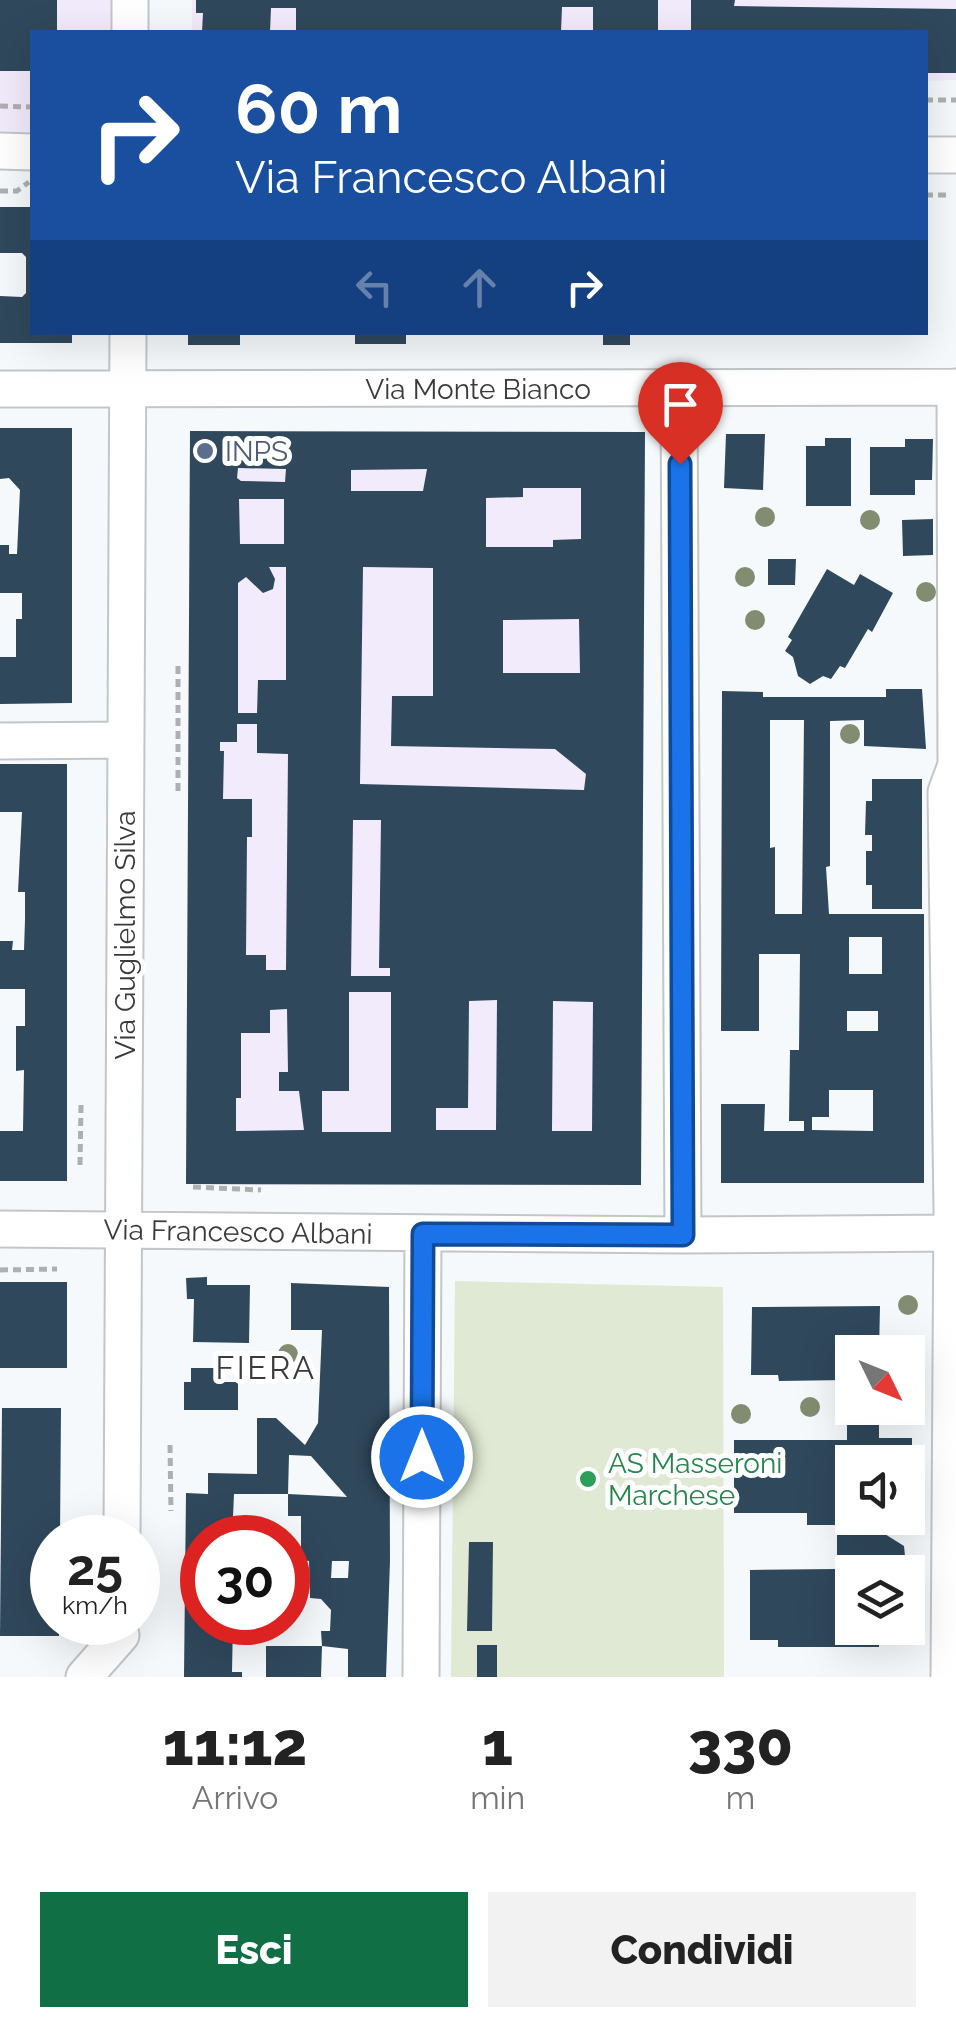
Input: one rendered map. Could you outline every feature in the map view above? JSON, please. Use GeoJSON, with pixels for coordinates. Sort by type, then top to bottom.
{"type":"FeatureCollection","features":[{"type":"Feature","properties":{"kind":"street"},"geometry":{"type":"LineString","coordinates":[[130,0],[130,30]]}},
{"type":"Feature","properties":{"kind":"street"},"geometry":{"type":"LineString","coordinates":[[0,151],[30,152]]}},
{"type":"Feature","properties":{"kind":"street"},"geometry":{"type":"LineString","coordinates":[[928,155],[956,154]]}},
{"type":"Feature","properties":{"kind":"street","name":"Via Guglielmo Silva"},"geometry":{"type":"LineString","coordinates":[[122,1515],[128,335]]}},
{"type":"Feature","properties":{"kind":"street"},"geometry":{"type":"LineString","coordinates":[[679,388],[683,1235]]}},
{"type":"Feature","properties":{"kind":"street"},"geometry":{"type":"LineString","coordinates":[[949,1677],[954,1232],[946,792],[956,764],[956,388]]}},
{"type":"Feature","properties":{"kind":"street","name":"Via Monte Bianco"},"geometry":{"type":"LineString","coordinates":[[0,389],[956,388]]}},
{"type":"Feature","properties":{"kind":"street"},"geometry":{"type":"LineString","coordinates":[[0,740],[126,740]]}},
{"type":"Feature","properties":{"kind":"street","name":"Via Francesco Albani"},"geometry":{"type":"LineString","coordinates":[[0,1229],[683,1235],[954,1232]]}},
{"type":"Feature","properties":{"kind":"street"},"geometry":{"type":"LineString","coordinates":[[420,1677],[423,1234]]}},
{"type":"Feature","properties":{"kind":"street"},"geometry":{"type":"LineString","coordinates":[[84,1677],[109,1645]]}},
{"type":"Feature","properties":{"kind":"street"},"geometry":{"type":"LineString","coordinates":[[121,1677],[122,1645]]}},
{"type":"Feature","properties":{"kind":"path"},"geometry":{"type":"LineString","coordinates":[[928,100],[956,100]]}},
{"type":"Feature","properties":{"kind":"path"},"geometry":{"type":"LineString","coordinates":[[0,106],[30,107]]}},
{"type":"Feature","properties":{"kind":"path"},"geometry":{"type":"LineString","coordinates":[[0,191],[17,191],[30,181]]}},
{"type":"Feature","properties":{"kind":"path"},"geometry":{"type":"LineString","coordinates":[[928,195],[948,195]]}},
{"type":"Feature","properties":{"kind":"path"},"geometry":{"type":"LineString","coordinates":[[178,666],[178,793]]}},
{"type":"Feature","properties":{"kind":"path"},"geometry":{"type":"LineString","coordinates":[[80,1166],[81,1105]]}},
{"type":"Feature","properties":{"kind":"path"},"geometry":{"type":"LineString","coordinates":[[193,1187],[261,1190]]}},
{"type":"Feature","properties":{"kind":"path"},"geometry":{"type":"LineString","coordinates":[[0,1270],[57,1269]]}},
{"type":"Feature","properties":{"kind":"path"},"geometry":{"type":"LineString","coordinates":[[170,1445],[170,1511]]}},
{"type":"Feature","properties":{"kind":"shaded area"},"geometry":{"type":"Polygon","coordinates":[[[0,0],[127,0],[127,30],[30,30],[30,144],[0,144],[0,0]]]}},
{"type":"Feature","properties":{"kind":"shaded area"},"geometry":{"type":"Polygon","coordinates":[[[192,0],[956,0],[956,80],[928,81],[928,30],[192,30],[192,0]]]}},
{"type":"Feature","properties":{"kind":"shaded area"},"geometry":{"type":"Polygon","coordinates":[[[190,431],[645,432],[641,1185],[186,1184],[190,431]]]}},
{"type":"Feature","properties":{"kind":"green space","name":"AS Masseroni Marchese"},"geometry":{"type":"Polygon","coordinates":[[[455,1281],[723,1287],[724,1677],[451,1677],[455,1281]]]}},
{"type":"Feature","properties":{"kind":"building"},"geometry":{"type":"Polygon","coordinates":[[[0,0],[57,0],[57,30],[30,30],[30,71],[0,71],[0,0]]]}},
{"type":"Feature","properties":{"kind":"building"},"geometry":{"type":"Polygon","coordinates":[[[196,0],[658,0],[658,30],[593,30],[593,7],[562,7],[561,30],[296,30],[296,8],[271,8],[270,30],[202,30],[203,13],[196,13],[196,0]]]}},
{"type":"Feature","properties":{"kind":"building"},"geometry":{"type":"Polygon","coordinates":[[[691,0],[735,0],[734,6],[956,9],[956,73],[928,73],[928,30],[691,30],[691,0]]]}},
{"type":"Feature","properties":{"kind":"building"},"geometry":{"type":"Polygon","coordinates":[[[0,207],[30,207],[30,335],[72,335],[72,343],[0,343],[0,296],[22,297],[26,293],[26,257],[22,253],[0,253],[0,207]]]}},
{"type":"Feature","properties":{"kind":"building"},"geometry":{"type":"Polygon","coordinates":[[[188,335],[240,335],[240,345],[188,345],[188,335]]]}},
{"type":"Feature","properties":{"kind":"building"},"geometry":{"type":"Polygon","coordinates":[[[355,335],[406,335],[406,344],[355,344],[355,335]]]}},
{"type":"Feature","properties":{"kind":"building"},"geometry":{"type":"Polygon","coordinates":[[[603,335],[630,335],[630,345],[603,345],[603,335]]]}},
{"type":"Feature","properties":{"kind":"building"},"geometry":{"type":"Polygon","coordinates":[[[0,428],[72,428],[72,703],[0,704],[0,657],[16,657],[16,619],[22,619],[22,593],[0,593],[0,545],[9,545],[9,554],[17,554],[20,490],[9,478],[0,479],[0,428]]]}},
{"type":"Feature","properties":{"kind":"building"},"geometry":{"type":"Polygon","coordinates":[[[190,431],[645,432],[641,1185],[186,1184],[190,431]],[[238,468],[237,478],[285,482],[286,469],[238,468]],[[427,469],[351,470],[351,491],[423,491],[427,469]],[[523,488],[523,497],[486,498],[486,547],[553,547],[553,540],[581,539],[581,488],[523,488]],[[239,499],[240,544],[284,544],[284,499],[239,499]],[[269,567],[275,579],[273,589],[263,593],[246,577],[238,583],[238,713],[257,713],[258,680],[286,680],[286,567],[269,567]],[[363,567],[360,784],[584,790],[586,774],[555,749],[391,746],[392,696],[433,696],[433,568],[363,567]],[[579,619],[503,620],[503,673],[580,673],[579,619]],[[237,724],[237,742],[220,742],[220,751],[224,751],[223,799],[252,799],[252,837],[247,837],[246,955],[266,955],[266,970],[286,970],[288,754],[257,753],[257,724],[237,724]],[[353,820],[351,976],[390,976],[390,968],[379,968],[381,820],[353,820]],[[349,992],[349,1091],[322,1091],[322,1132],[391,1132],[391,992],[349,992]],[[497,1000],[469,1001],[468,1108],[436,1108],[436,1130],[496,1130],[497,1000]],[[553,1001],[552,1131],[592,1131],[593,1002],[553,1001]],[[287,1009],[270,1010],[270,1033],[241,1033],[241,1098],[236,1098],[236,1131],[304,1130],[299,1091],[279,1091],[279,1072],[288,1072],[287,1009]]]}},
{"type":"Feature","properties":{"kind":"building"},"geometry":{"type":"Polygon","coordinates":[[[726,434],[765,434],[763,490],[724,488],[726,434]]]}},
{"type":"Feature","properties":{"kind":"building"},"geometry":{"type":"Polygon","coordinates":[[[825,438],[851,438],[851,506],[806,506],[806,446],[825,446],[825,438]]]}},
{"type":"Feature","properties":{"kind":"building"},"geometry":{"type":"Polygon","coordinates":[[[905,439],[933,439],[932,480],[915,480],[915,495],[870,495],[870,447],[905,447],[905,439]]]}},
{"type":"Feature","properties":{"kind":"building"},"geometry":{"type":"Polygon","coordinates":[[[933,519],[933,555],[903,556],[902,520],[933,519]]]}},
{"type":"Feature","properties":{"kind":"building"},"geometry":{"type":"Polygon","coordinates":[[[768,559],[796,559],[795,585],[768,585],[768,559]]]}},
{"type":"Feature","properties":{"kind":"building"},"geometry":{"type":"Polygon","coordinates":[[[827,569],[854,585],[860,574],[893,593],[872,632],[868,629],[845,668],[840,666],[831,679],[823,676],[810,684],[798,676],[793,657],[785,651],[792,640],[788,637],[827,569]]]}},
{"type":"Feature","properties":{"kind":"building"},"geometry":{"type":"Polygon","coordinates":[[[886,689],[922,689],[926,749],[864,746],[864,720],[830,721],[830,866],[826,867],[829,914],[924,914],[924,1183],[721,1183],[721,1104],[765,1104],[764,1131],[804,1131],[804,1121],[789,1121],[790,1050],[799,1050],[800,954],[759,954],[759,1031],[721,1031],[722,691],[763,692],[763,697],[886,697],[886,689]],[[770,720],[770,848],[775,847],[775,914],[802,914],[804,720],[770,720]],[[849,937],[849,974],[882,974],[882,937],[849,937]],[[847,1011],[847,1031],[878,1031],[878,1011],[847,1011]],[[829,1090],[829,1117],[812,1117],[812,1130],[873,1131],[873,1090],[829,1090]]]}},
{"type":"Feature","properties":{"kind":"building"},"geometry":{"type":"Polygon","coordinates":[[[0,764],[67,764],[67,1181],[0,1181],[0,1131],[23,1131],[24,1070],[16,1071],[16,1026],[25,1026],[25,989],[0,989],[0,941],[13,941],[12,950],[24,950],[25,892],[18,892],[22,812],[0,812],[0,764]]]}},
{"type":"Feature","properties":{"kind":"building"},"geometry":{"type":"Polygon","coordinates":[[[872,779],[922,779],[922,909],[872,909],[872,885],[866,885],[866,851],[872,851],[872,835],[865,835],[866,801],[872,801],[872,779]]]}},
{"type":"Feature","properties":{"kind":"building"},"geometry":{"type":"Polygon","coordinates":[[[207,1277],[207,1285],[250,1285],[249,1343],[193,1342],[194,1299],[187,1299],[186,1278],[207,1277]]]}},
{"type":"Feature","properties":{"kind":"building"},"geometry":{"type":"Polygon","coordinates":[[[0,1282],[67,1282],[67,1368],[0,1368],[0,1282]]]}},
{"type":"Feature","properties":{"kind":"building"},"geometry":{"type":"Polygon","coordinates":[[[291,1283],[389,1287],[390,1561],[386,1677],[348,1677],[348,1649],[322,1646],[321,1631],[330,1631],[331,1610],[321,1599],[310,1598],[310,1515],[288,1515],[288,1494],[234,1494],[233,1515],[186,1515],[186,1493],[208,1494],[208,1473],[257,1474],[257,1418],[276,1418],[305,1445],[318,1423],[322,1330],[291,1330],[291,1283]],[[289,1455],[288,1494],[347,1497],[311,1456],[289,1455]],[[332,1561],[331,1578],[348,1578],[349,1561],[332,1561]]]}},
{"type":"Feature","properties":{"kind":"building"},"geometry":{"type":"Polygon","coordinates":[[[880,1306],[879,1335],[835,1335],[835,1380],[779,1381],[778,1375],[751,1375],[752,1307],[880,1306]]]}},
{"type":"Feature","properties":{"kind":"building"},"geometry":{"type":"Polygon","coordinates":[[[191,1368],[215,1368],[218,1382],[238,1382],[238,1410],[184,1410],[184,1382],[191,1382],[191,1368]]]}},
{"type":"Feature","properties":{"kind":"building"},"geometry":{"type":"Polygon","coordinates":[[[2,1408],[61,1408],[60,1515],[30,1515],[30,1636],[0,1636],[2,1408]]]}},
{"type":"Feature","properties":{"kind":"building"},"geometry":{"type":"Polygon","coordinates":[[[847,1425],[879,1425],[879,1438],[912,1438],[912,1445],[835,1445],[835,1525],[807,1525],[807,1513],[734,1513],[734,1440],[847,1440],[847,1425]]]}},
{"type":"Feature","properties":{"kind":"building"},"geometry":{"type":"Polygon","coordinates":[[[837,1535],[886,1535],[904,1546],[905,1555],[837,1555],[837,1535]]]}},
{"type":"Feature","properties":{"kind":"building"},"geometry":{"type":"Polygon","coordinates":[[[469,1542],[493,1542],[492,1631],[467,1631],[469,1542]]]}},
{"type":"Feature","properties":{"kind":"building"},"geometry":{"type":"Polygon","coordinates":[[[835,1569],[835,1645],[879,1647],[778,1647],[778,1640],[750,1640],[750,1570],[835,1569]]]}},
{"type":"Feature","properties":{"kind":"building"},"geometry":{"type":"Polygon","coordinates":[[[184,1645],[233,1645],[232,1672],[242,1672],[242,1677],[184,1677],[184,1645]]]}},
{"type":"Feature","properties":{"kind":"building"},"geometry":{"type":"Polygon","coordinates":[[[477,1645],[497,1645],[497,1677],[477,1677],[477,1645]]]}},
{"type":"Feature","properties":{"kind":"building"},"geometry":{"type":"Polygon","coordinates":[[[266,1646],[322,1646],[321,1677],[266,1677],[266,1646]]]}},
{"type":"Feature","properties":{"kind":"place","name":"INPS"},"geometry":{"type":"Point","coordinates":[205,451]}},
{"type":"Feature","properties":{"kind":"place","name":"AS Masseroni Marchese"},"geometry":{"type":"Point","coordinates":[588,1479]}},
{"type":"Feature","properties":{"kind":"district","name":"FIERA"},"geometry":{"type":"Point","coordinates":[266,1367]}},
{"type":"Feature","properties":{"kind":"route"},"geometry":{"type":"LineString","coordinates":[[422,1457],[423,1234],[683,1235],[680,464]]}}]}
